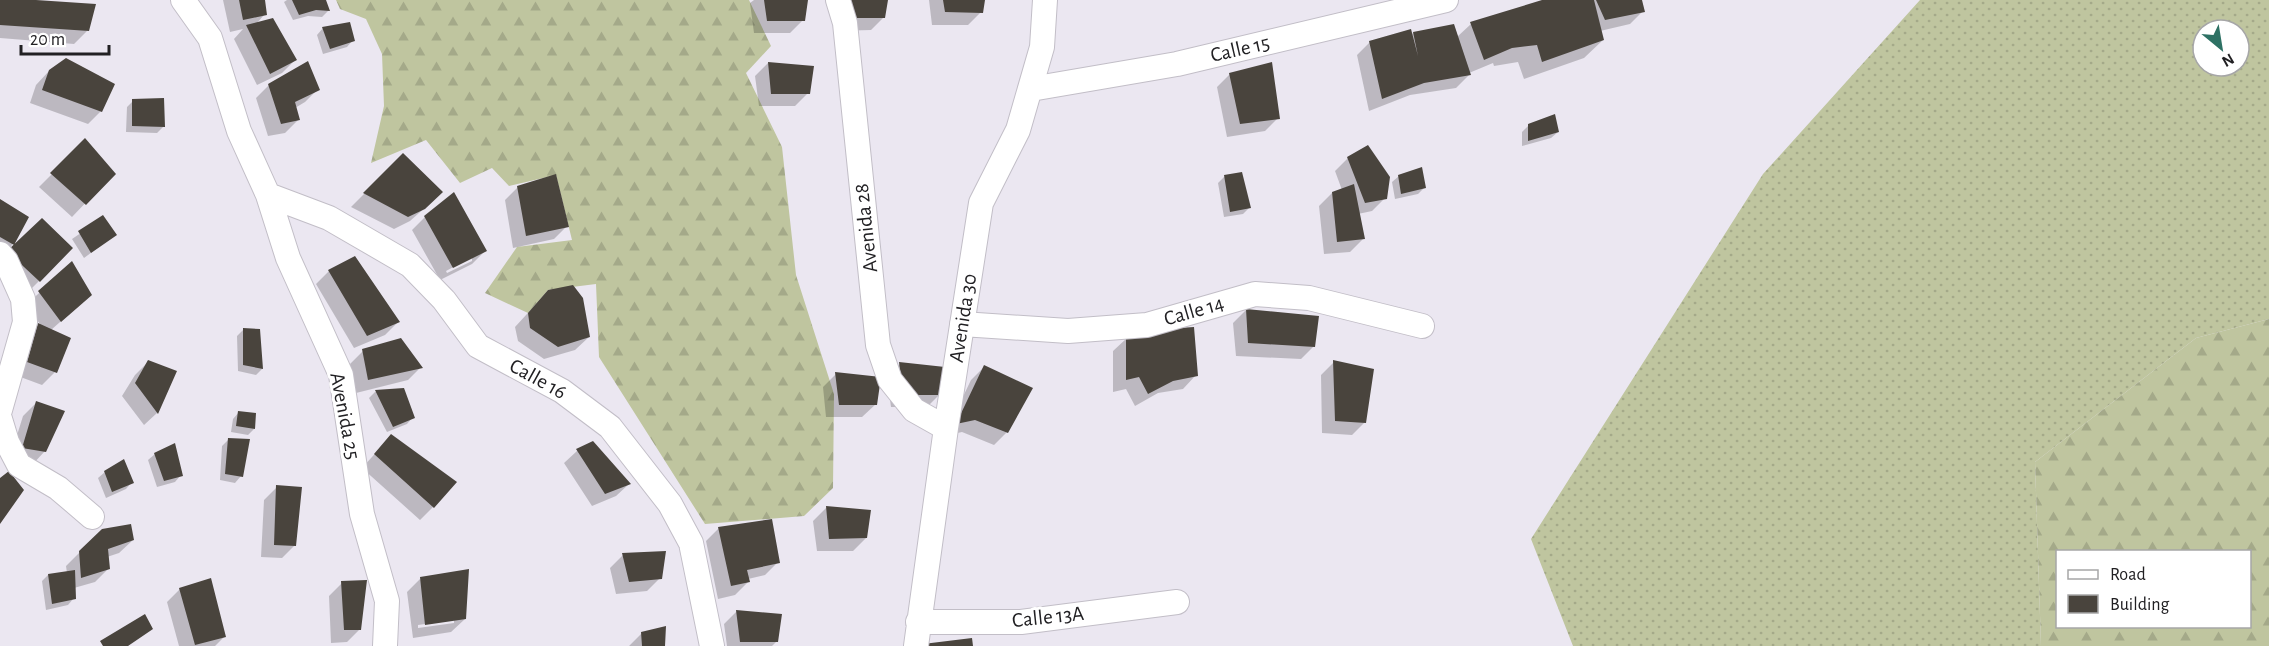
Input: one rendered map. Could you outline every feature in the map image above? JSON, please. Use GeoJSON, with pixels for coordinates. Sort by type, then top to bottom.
{"type":"FeatureCollection","features":[{"type":"Feature","properties":{"kind":"street","name":"Avenida 25"},"geometry":{"type":"LineString","coordinates":[[183,0],[210,38],[239,131],[267,195],[288,258],[341,375],[362,514],[387,601],[385,646]]}},
{"type":"Feature","properties":{"kind":"street","name":"Avenida 28"},"geometry":{"type":"LineString","coordinates":[[838,0],[845,23],[878,345],[890,380],[914,410],[946,428]]}},
{"type":"Feature","properties":{"kind":"street","name":"Avenida 30"},"geometry":{"type":"LineString","coordinates":[[916,646],[946,428],[981,203],[1018,130],[1031,89],[1042,47],[1045,0]]}},
{"type":"Feature","properties":{"kind":"street","name":"Calle 15"},"geometry":{"type":"LineString","coordinates":[[1031,89],[1177,64],[1446,0]]}},
{"type":"Feature","properties":{"kind":"street","name":"Calle 16"},"geometry":{"type":"LineString","coordinates":[[267,195],[329,218],[410,265],[444,300],[478,346],[562,391],[610,427],[670,504],[691,543],[712,646]]}},
{"type":"Feature","properties":{"kind":"street"},"geometry":{"type":"LineString","coordinates":[[0,254],[6,261],[23,299],[25,322],[0,410]]}},
{"type":"Feature","properties":{"kind":"street","name":"Calle 14"},"geometry":{"type":"LineString","coordinates":[[962,324],[1068,331],[1147,325],[1255,294],[1309,298],[1422,326]]}},
{"type":"Feature","properties":{"kind":"street"},"geometry":{"type":"LineString","coordinates":[[0,418],[7,442],[19,465],[58,488],[92,518]]}},
{"type":"Feature","properties":{"kind":"street","name":"Calle 13A"},"geometry":{"type":"LineString","coordinates":[[918,622],[1022,622],[1177,602]]}},
{"type":"Feature","properties":{"kind":"green space"},"geometry":{"type":"Polygon","coordinates":[[[336,0],[749,0],[771,46],[746,73],[782,147],[796,275],[834,394],[833,488],[804,516],[705,524],[599,357],[596,284],[548,290],[528,313],[485,293],[517,247],[572,240],[556,175],[509,186],[492,168],[460,183],[426,140],[371,163],[384,106],[382,54],[366,19],[340,9],[336,0]]]}},
{"type":"Feature","properties":{"kind":"green space"},"geometry":{"type":"Polygon","coordinates":[[[1920,0],[2269,0],[2269,319],[2196,338],[2035,462],[2041,646],[1573,646],[1531,539],[1763,174],[1920,0]]]}},
{"type":"Feature","properties":{"kind":"green space"},"geometry":{"type":"Polygon","coordinates":[[[2269,319],[2269,646],[2041,646],[2035,462],[2196,338],[2269,319]]]}},
{"type":"Feature","properties":{"kind":"building"},"geometry":{"type":"Polygon","coordinates":[[[0,0],[96,4],[89,31],[0,25],[0,0]]]}},
{"type":"Feature","properties":{"kind":"building"},"geometry":{"type":"Polygon","coordinates":[[[239,0],[265,0],[267,15],[243,20],[239,0]]]}},
{"type":"Feature","properties":{"kind":"building"},"geometry":{"type":"Polygon","coordinates":[[[292,0],[326,0],[330,11],[316,10],[299,15],[292,0]]]}},
{"type":"Feature","properties":{"kind":"building"},"geometry":{"type":"Polygon","coordinates":[[[764,0],[808,0],[805,21],[767,21],[764,0]]]}},
{"type":"Feature","properties":{"kind":"building"},"geometry":{"type":"Polygon","coordinates":[[[845,0],[888,0],[885,18],[847,18],[845,0]]]}},
{"type":"Feature","properties":{"kind":"building"},"geometry":{"type":"Polygon","coordinates":[[[943,0],[985,0],[983,13],[945,12],[943,0]]]}},
{"type":"Feature","properties":{"kind":"building"},"geometry":{"type":"Polygon","coordinates":[[[1542,0],[1594,0],[1604,40],[1542,62],[1537,45],[1512,48],[1484,60],[1470,22],[1542,0]]]}},
{"type":"Feature","properties":{"kind":"building"},"geometry":{"type":"Polygon","coordinates":[[[1596,0],[1642,0],[1645,12],[1605,20],[1596,0]]]}},
{"type":"Feature","properties":{"kind":"building"},"geometry":{"type":"Polygon","coordinates":[[[273,18],[297,60],[270,74],[246,25],[273,18]]]}},
{"type":"Feature","properties":{"kind":"building"},"geometry":{"type":"Polygon","coordinates":[[[350,22],[355,41],[330,49],[322,27],[350,22]]]}},
{"type":"Feature","properties":{"kind":"building"},"geometry":{"type":"Polygon","coordinates":[[[1454,24],[1471,75],[1424,83],[1382,99],[1369,41],[1411,29],[1418,56],[1413,32],[1454,24]]]}},
{"type":"Feature","properties":{"kind":"building"},"geometry":{"type":"Polygon","coordinates":[[[66,58],[115,84],[102,112],[42,90],[49,70],[66,58]]]}},
{"type":"Feature","properties":{"kind":"building"},"geometry":{"type":"Polygon","coordinates":[[[308,61],[320,90],[295,102],[300,120],[281,124],[268,84],[308,61]]]}},
{"type":"Feature","properties":{"kind":"building"},"geometry":{"type":"Polygon","coordinates":[[[768,62],[814,66],[810,94],[771,94],[768,62]]]}},
{"type":"Feature","properties":{"kind":"building"},"geometry":{"type":"Polygon","coordinates":[[[1272,62],[1280,119],[1240,124],[1229,73],[1272,62]]]}},
{"type":"Feature","properties":{"kind":"building"},"geometry":{"type":"Polygon","coordinates":[[[164,98],[165,127],[132,126],[132,99],[164,98]]]}},
{"type":"Feature","properties":{"kind":"building"},"geometry":{"type":"Polygon","coordinates":[[[1555,114],[1559,132],[1528,141],[1528,124],[1555,114]]]}},
{"type":"Feature","properties":{"kind":"building"},"geometry":{"type":"Polygon","coordinates":[[[85,138],[116,174],[86,205],[50,173],[85,138]]]}},
{"type":"Feature","properties":{"kind":"building"},"geometry":{"type":"Polygon","coordinates":[[[1368,145],[1390,177],[1387,199],[1365,203],[1347,157],[1368,145]]]}},
{"type":"Feature","properties":{"kind":"building"},"geometry":{"type":"Polygon","coordinates":[[[403,153],[443,192],[425,209],[408,217],[363,193],[403,153]]]}},
{"type":"Feature","properties":{"kind":"building"},"geometry":{"type":"Polygon","coordinates":[[[1422,167],[1426,188],[1401,194],[1398,175],[1422,167]]]}},
{"type":"Feature","properties":{"kind":"building"},"geometry":{"type":"Polygon","coordinates":[[[1242,172],[1251,208],[1230,212],[1224,175],[1242,172]]]}},
{"type":"Feature","properties":{"kind":"building"},"geometry":{"type":"Polygon","coordinates":[[[556,174],[569,227],[526,236],[517,186],[556,174]]]}},
{"type":"Feature","properties":{"kind":"building"},"geometry":{"type":"Polygon","coordinates":[[[1354,184],[1365,239],[1337,242],[1332,192],[1354,184]]]}},
{"type":"Feature","properties":{"kind":"building"},"geometry":{"type":"Polygon","coordinates":[[[454,192],[487,251],[453,268],[424,216],[454,192]]]}},
{"type":"Feature","properties":{"kind":"building"},"geometry":{"type":"Polygon","coordinates":[[[0,199],[29,217],[14,245],[0,237],[0,199]]]}},
{"type":"Feature","properties":{"kind":"building"},"geometry":{"type":"Polygon","coordinates":[[[103,215],[117,235],[91,253],[78,231],[103,215]]]}},
{"type":"Feature","properties":{"kind":"building"},"geometry":{"type":"Polygon","coordinates":[[[42,218],[73,248],[40,282],[7,251],[42,218]]]}},
{"type":"Feature","properties":{"kind":"building"},"geometry":{"type":"Polygon","coordinates":[[[355,256],[400,322],[367,336],[328,270],[355,256]]]}},
{"type":"Feature","properties":{"kind":"building"},"geometry":{"type":"Polygon","coordinates":[[[72,261],[92,295],[61,322],[38,291],[72,261]]]}},
{"type":"Feature","properties":{"kind":"building"},"geometry":{"type":"Polygon","coordinates":[[[573,285],[583,298],[590,337],[558,347],[530,328],[528,313],[548,290],[573,285]]]}},
{"type":"Feature","properties":{"kind":"building"},"geometry":{"type":"Polygon","coordinates":[[[1246,309],[1319,316],[1315,347],[1248,343],[1246,309]]]}},
{"type":"Feature","properties":{"kind":"building"},"geometry":{"type":"Polygon","coordinates":[[[38,323],[71,338],[57,373],[27,362],[38,323]]]}},
{"type":"Feature","properties":{"kind":"building"},"geometry":{"type":"Polygon","coordinates":[[[1194,327],[1198,376],[1173,381],[1148,394],[1139,377],[1126,380],[1126,337],[1165,329],[1194,327]]]}},
{"type":"Feature","properties":{"kind":"building"},"geometry":{"type":"Polygon","coordinates":[[[243,328],[260,329],[263,369],[243,365],[243,328]]]}},
{"type":"Feature","properties":{"kind":"building"},"geometry":{"type":"Polygon","coordinates":[[[401,338],[423,368],[368,380],[362,349],[401,338]]]}},
{"type":"Feature","properties":{"kind":"building"},"geometry":{"type":"Polygon","coordinates":[[[148,360],[177,371],[158,414],[135,383],[148,360]]]}},
{"type":"Feature","properties":{"kind":"building"},"geometry":{"type":"Polygon","coordinates":[[[1333,360],[1374,369],[1366,423],[1335,421],[1333,360]]]}},
{"type":"Feature","properties":{"kind":"building"},"geometry":{"type":"Polygon","coordinates":[[[899,362],[945,367],[941,395],[903,395],[899,362]]]}},
{"type":"Feature","properties":{"kind":"building"},"geometry":{"type":"Polygon","coordinates":[[[984,365],[1033,388],[1008,433],[975,420],[956,424],[984,365]]]}},
{"type":"Feature","properties":{"kind":"building"},"geometry":{"type":"Polygon","coordinates":[[[835,372],[881,377],[877,405],[839,405],[835,372]]]}},
{"type":"Feature","properties":{"kind":"building"},"geometry":{"type":"Polygon","coordinates":[[[404,388],[415,418],[393,427],[375,390],[404,388]]]}},
{"type":"Feature","properties":{"kind":"building"},"geometry":{"type":"Polygon","coordinates":[[[36,401],[65,411],[46,452],[22,448],[36,401]]]}},
{"type":"Feature","properties":{"kind":"building"},"geometry":{"type":"Polygon","coordinates":[[[238,411],[256,413],[255,429],[236,426],[238,411]]]}},
{"type":"Feature","properties":{"kind":"building"},"geometry":{"type":"Polygon","coordinates":[[[391,434],[457,482],[434,508],[374,454],[391,434]]]}},
{"type":"Feature","properties":{"kind":"building"},"geometry":{"type":"Polygon","coordinates":[[[228,438],[250,439],[243,477],[225,474],[228,438]]]}},
{"type":"Feature","properties":{"kind":"building"},"geometry":{"type":"Polygon","coordinates":[[[593,441],[631,484],[605,494],[576,449],[593,441]]]}},
{"type":"Feature","properties":{"kind":"building"},"geometry":{"type":"Polygon","coordinates":[[[175,443],[183,476],[164,481],[154,453],[175,443]]]}},
{"type":"Feature","properties":{"kind":"building"},"geometry":{"type":"Polygon","coordinates":[[[124,459],[134,483],[112,492],[104,471],[124,459]]]}},
{"type":"Feature","properties":{"kind":"building"},"geometry":{"type":"Polygon","coordinates":[[[9,471],[24,490],[0,524],[0,478],[9,471]]]}},
{"type":"Feature","properties":{"kind":"building"},"geometry":{"type":"Polygon","coordinates":[[[276,485],[302,487],[296,546],[274,545],[276,485]]]}},
{"type":"Feature","properties":{"kind":"building"},"geometry":{"type":"Polygon","coordinates":[[[826,506],[871,510],[867,538],[829,539],[826,506]]]}},
{"type":"Feature","properties":{"kind":"building"},"geometry":{"type":"Polygon","coordinates":[[[772,519],[780,563],[747,570],[750,582],[731,586],[718,527],[772,519]]]}},
{"type":"Feature","properties":{"kind":"building"},"geometry":{"type":"Polygon","coordinates":[[[131,524],[134,540],[108,549],[110,569],[81,578],[79,551],[102,529],[131,524]]]}},
{"type":"Feature","properties":{"kind":"building"},"geometry":{"type":"Polygon","coordinates":[[[666,551],[662,579],[629,582],[622,553],[666,551]]]}},
{"type":"Feature","properties":{"kind":"building"},"geometry":{"type":"Polygon","coordinates":[[[469,569],[466,619],[425,625],[420,577],[469,569]]]}},
{"type":"Feature","properties":{"kind":"building"},"geometry":{"type":"Polygon","coordinates":[[[75,570],[76,599],[52,604],[48,574],[75,570]]]}},
{"type":"Feature","properties":{"kind":"building"},"geometry":{"type":"Polygon","coordinates":[[[211,578],[226,637],[195,645],[179,588],[211,578]]]}},
{"type":"Feature","properties":{"kind":"building"},"geometry":{"type":"Polygon","coordinates":[[[367,580],[361,630],[344,630],[341,581],[367,580]]]}},
{"type":"Feature","properties":{"kind":"building"},"geometry":{"type":"Polygon","coordinates":[[[736,610],[782,614],[778,642],[740,642],[736,610]]]}},
{"type":"Feature","properties":{"kind":"building"},"geometry":{"type":"Polygon","coordinates":[[[145,614],[153,629],[128,646],[103,646],[100,641],[145,614]]]}},
{"type":"Feature","properties":{"kind":"building"},"geometry":{"type":"Polygon","coordinates":[[[666,626],[665,646],[642,646],[641,632],[666,626]]]}},
{"type":"Feature","properties":{"kind":"building"},"geometry":{"type":"Polygon","coordinates":[[[972,638],[973,646],[923,646],[923,644],[972,638]]]}}]}
